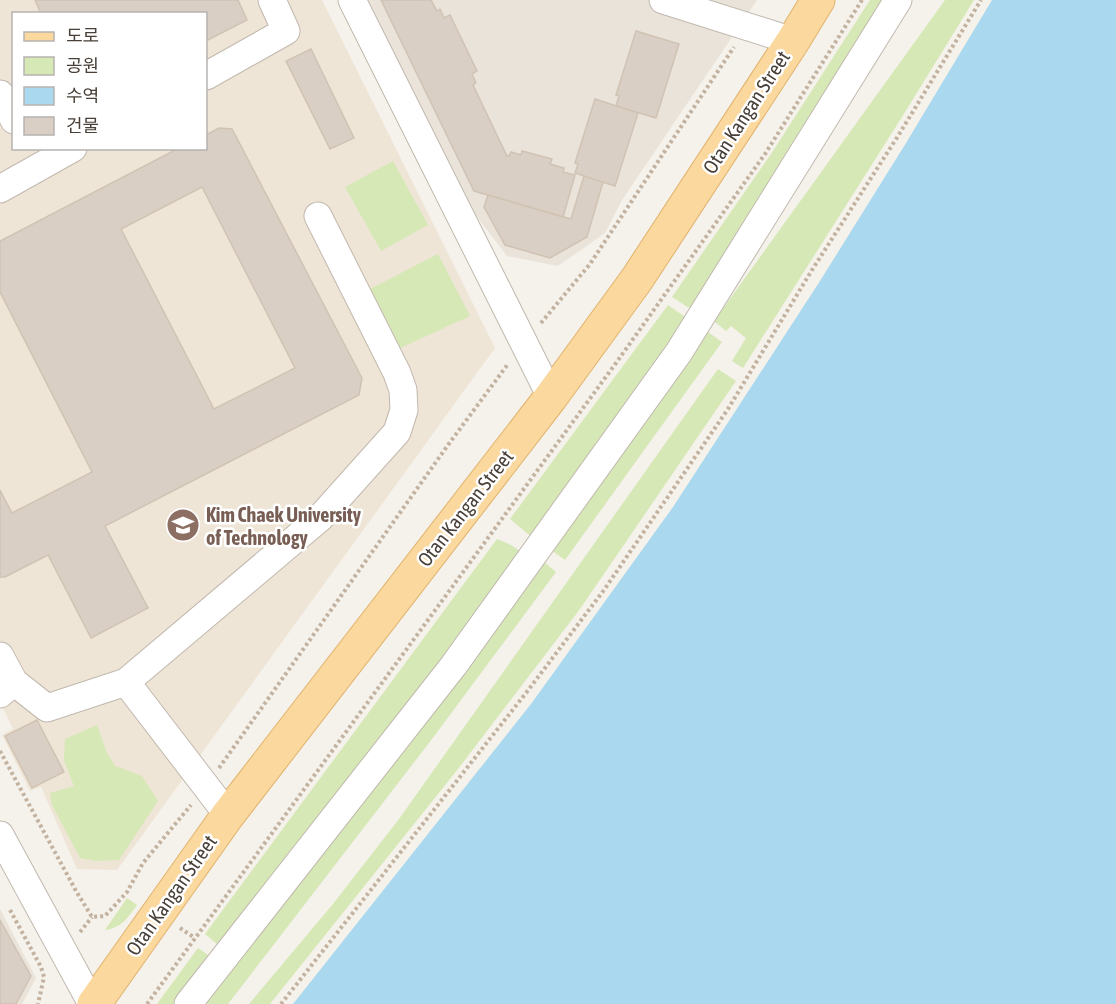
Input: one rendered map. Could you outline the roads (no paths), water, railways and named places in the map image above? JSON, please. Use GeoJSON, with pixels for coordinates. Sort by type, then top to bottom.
{"type":"FeatureCollection","features":[{"type":"Feature","properties":{"kind":"main road","name":"Otan Kangan Street"},"geometry":{"type":"LineString","coordinates":[[93,1004],[228,815],[551,397],[637,279],[818,0]]}},
{"type":"Feature","properties":{"kind":"street"},"geometry":{"type":"LineString","coordinates":[[207,75],[286,31],[272,0]]}},
{"type":"Feature","properties":{"kind":"street"},"geometry":{"type":"LineString","coordinates":[[352,0],[551,397]]}},
{"type":"Feature","properties":{"kind":"street"},"geometry":{"type":"LineString","coordinates":[[663,0],[793,41]]}},
{"type":"Feature","properties":{"kind":"street"},"geometry":{"type":"LineString","coordinates":[[188,1004],[454,665],[672,361],[898,0]]}},
{"type":"Feature","properties":{"kind":"street"},"geometry":{"type":"LineString","coordinates":[[0,94],[12,116]]}},
{"type":"Feature","properties":{"kind":"street"},"geometry":{"type":"LineString","coordinates":[[0,189],[33,158],[65,150]]}},
{"type":"Feature","properties":{"kind":"street"},"geometry":{"type":"LineString","coordinates":[[0,656],[7,688],[47,708],[126,682],[320,518],[397,432],[404,410],[403,390],[397,373],[318,216]]}},
{"type":"Feature","properties":{"kind":"street"},"geometry":{"type":"LineString","coordinates":[[126,682],[228,815]]}},
{"type":"Feature","properties":{"kind":"street"},"geometry":{"type":"LineString","coordinates":[[0,835],[93,1004]]}},
{"type":"Feature","properties":{"kind":"water"},"geometry":{"type":"Polygon","coordinates":[[[992,0],[1116,0],[1116,1004],[293,1004],[531,704],[673,507],[820,281],[992,0]]]}},
{"type":"Feature","properties":{"kind":"place","name":"Kim Chaek University of Technology"},"geometry":{"type":"Point","coordinates":[183,525]}}]}
